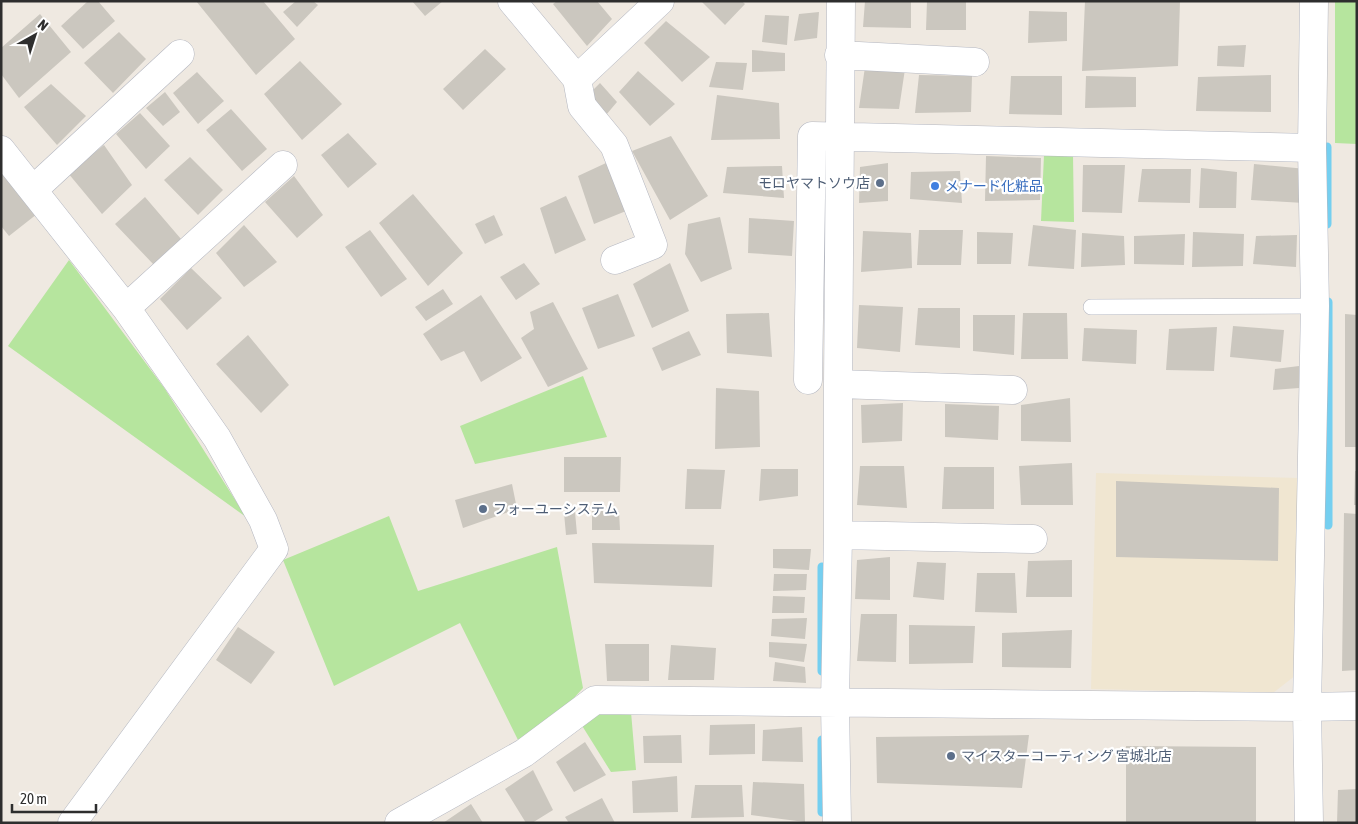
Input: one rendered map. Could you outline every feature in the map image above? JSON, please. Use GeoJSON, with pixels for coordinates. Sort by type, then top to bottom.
{"type":"FeatureCollection","features":[{"type":"Feature","properties":{"kind":"street"},"geometry":{"type":"LineString","coordinates":[[512,1],[577,80],[582,106],[614,145],[653,245],[615,260]]}},
{"type":"Feature","properties":{"kind":"street"},"geometry":{"type":"LineString","coordinates":[[577,80],[660,1]]}},
{"type":"Feature","properties":{"kind":"street"},"geometry":{"type":"LineString","coordinates":[[836,823],[835,703],[838,535],[839,55],[841,1]]}},
{"type":"Feature","properties":{"kind":"street"},"geometry":{"type":"LineString","coordinates":[[1309,823],[1307,707],[1315,306],[1312,148],[1314,1]]}},
{"type":"Feature","properties":{"kind":"street"},"geometry":{"type":"LineString","coordinates":[[33,190],[180,54]]}},
{"type":"Feature","properties":{"kind":"street"},"geometry":{"type":"LineString","coordinates":[[839,55],[975,62]]}},
{"type":"Feature","properties":{"kind":"street"},"geometry":{"type":"LineString","coordinates":[[808,380],[812,136],[1312,148]]}},
{"type":"Feature","properties":{"kind":"street"},"geometry":{"type":"LineString","coordinates":[[1,150],[126,308],[217,438],[263,520],[274,549],[72,823]]}},
{"type":"Feature","properties":{"kind":"street"},"geometry":{"type":"LineString","coordinates":[[126,308],[283,165]]}},
{"type":"Feature","properties":{"kind":"street"},"geometry":{"type":"LineString","coordinates":[[838,384],[1013,390]]}},
{"type":"Feature","properties":{"kind":"street"},"geometry":{"type":"LineString","coordinates":[[838,535],[1033,539]]}},
{"type":"Feature","properties":{"kind":"street"},"geometry":{"type":"LineString","coordinates":[[399,823],[524,753],[595,700],[1357,706]]}},
{"type":"Feature","properties":{"kind":"lane"},"geometry":{"type":"LineString","coordinates":[[1091,307],[1315,306]]}},
{"type":"Feature","properties":{"kind":"shaded area"},"geometry":{"type":"Polygon","coordinates":[[[1096,473],[1300,478],[1296,675],[1273,693],[1091,689],[1096,473]]]}},
{"type":"Feature","properties":{"kind":"green space"},"geometry":{"type":"Polygon","coordinates":[[[1335,1],[1357,1],[1357,144],[1335,143],[1335,1]]]}},
{"type":"Feature","properties":{"kind":"green space"},"geometry":{"type":"Polygon","coordinates":[[[1044,155],[1073,155],[1074,222],[1041,221],[1044,155]]]}},
{"type":"Feature","properties":{"kind":"green space"},"geometry":{"type":"Polygon","coordinates":[[[69,260],[165,389],[246,517],[8,346],[69,260]]]}},
{"type":"Feature","properties":{"kind":"green space"},"geometry":{"type":"Polygon","coordinates":[[[583,376],[607,437],[475,464],[460,426],[583,376]]]}},
{"type":"Feature","properties":{"kind":"green space"},"geometry":{"type":"Polygon","coordinates":[[[389,516],[418,591],[557,547],[583,688],[555,719],[518,740],[460,623],[334,686],[283,560],[389,516]]]}},
{"type":"Feature","properties":{"kind":"green space"},"geometry":{"type":"Polygon","coordinates":[[[595,712],[631,712],[636,770],[611,772],[581,724],[595,712]]]}},
{"type":"Feature","properties":{"kind":"building"},"geometry":{"type":"Polygon","coordinates":[[[88,1],[98,1],[115,21],[83,49],[61,26],[88,1]]]}},
{"type":"Feature","properties":{"kind":"building"},"geometry":{"type":"Polygon","coordinates":[[[196,1],[263,1],[295,39],[256,75],[196,1]]]}},
{"type":"Feature","properties":{"kind":"building"},"geometry":{"type":"Polygon","coordinates":[[[296,1],[313,1],[318,5],[297,27],[283,12],[296,1]]]}},
{"type":"Feature","properties":{"kind":"building"},"geometry":{"type":"Polygon","coordinates":[[[412,1],[443,1],[425,16],[412,1]]]}},
{"type":"Feature","properties":{"kind":"building"},"geometry":{"type":"Polygon","coordinates":[[[557,1],[597,1],[612,19],[587,46],[553,4],[557,1]]]}},
{"type":"Feature","properties":{"kind":"building"},"geometry":{"type":"Polygon","coordinates":[[[701,1],[742,1],[745,4],[725,25],[701,1]]]}},
{"type":"Feature","properties":{"kind":"building"},"geometry":{"type":"Polygon","coordinates":[[[865,1],[911,1],[911,28],[863,27],[865,1]]]}},
{"type":"Feature","properties":{"kind":"building"},"geometry":{"type":"Polygon","coordinates":[[[927,1],[966,1],[966,30],[926,30],[927,1]]]}},
{"type":"Feature","properties":{"kind":"building"},"geometry":{"type":"Polygon","coordinates":[[[1085,1],[1180,1],[1178,66],[1082,71],[1085,1]]]}},
{"type":"Feature","properties":{"kind":"building"},"geometry":{"type":"Polygon","coordinates":[[[1029,11],[1067,12],[1067,41],[1028,43],[1029,11]]]}},
{"type":"Feature","properties":{"kind":"building"},"geometry":{"type":"Polygon","coordinates":[[[819,12],[817,38],[794,41],[799,14],[819,12]]]}},
{"type":"Feature","properties":{"kind":"building"},"geometry":{"type":"Polygon","coordinates":[[[40,14],[71,52],[19,98],[1,74],[1,48],[40,14]]]}},
{"type":"Feature","properties":{"kind":"building"},"geometry":{"type":"Polygon","coordinates":[[[765,15],[789,16],[787,45],[762,42],[765,15]]]}},
{"type":"Feature","properties":{"kind":"building"},"geometry":{"type":"Polygon","coordinates":[[[666,21],[710,57],[682,82],[644,43],[666,21]]]}},
{"type":"Feature","properties":{"kind":"building"},"geometry":{"type":"Polygon","coordinates":[[[119,32],[146,59],[113,93],[84,63],[119,32]]]}},
{"type":"Feature","properties":{"kind":"building"},"geometry":{"type":"Polygon","coordinates":[[[1246,45],[1244,67],[1217,66],[1218,46],[1246,45]]]}},
{"type":"Feature","properties":{"kind":"building"},"geometry":{"type":"Polygon","coordinates":[[[485,49],[506,69],[463,110],[443,89],[485,49]]]}},
{"type":"Feature","properties":{"kind":"building"},"geometry":{"type":"Polygon","coordinates":[[[752,50],[785,53],[785,71],[752,72],[752,50]]]}},
{"type":"Feature","properties":{"kind":"building"},"geometry":{"type":"Polygon","coordinates":[[[300,61],[342,104],[302,140],[264,94],[300,61]]]}},
{"type":"Feature","properties":{"kind":"building"},"geometry":{"type":"Polygon","coordinates":[[[716,62],[747,63],[743,90],[709,87],[716,62]]]}},
{"type":"Feature","properties":{"kind":"building"},"geometry":{"type":"Polygon","coordinates":[[[865,67],[905,69],[899,109],[859,108],[865,67]]]}},
{"type":"Feature","properties":{"kind":"building"},"geometry":{"type":"Polygon","coordinates":[[[638,71],[675,104],[650,126],[619,92],[638,71]]]}},
{"type":"Feature","properties":{"kind":"building"},"geometry":{"type":"Polygon","coordinates":[[[197,72],[224,101],[198,124],[173,93],[197,72]]]}},
{"type":"Feature","properties":{"kind":"building"},"geometry":{"type":"Polygon","coordinates":[[[919,75],[972,76],[971,112],[915,113],[919,75]]]}},
{"type":"Feature","properties":{"kind":"building"},"geometry":{"type":"Polygon","coordinates":[[[1271,75],[1271,112],[1196,111],[1198,77],[1271,75]]]}},
{"type":"Feature","properties":{"kind":"building"},"geometry":{"type":"Polygon","coordinates":[[[1011,76],[1062,76],[1062,115],[1009,114],[1011,76]]]}},
{"type":"Feature","properties":{"kind":"building"},"geometry":{"type":"Polygon","coordinates":[[[1086,76],[1136,77],[1136,107],[1085,108],[1086,76]]]}},
{"type":"Feature","properties":{"kind":"building"},"geometry":{"type":"Polygon","coordinates":[[[600,83],[617,102],[606,115],[589,94],[600,83]]]}},
{"type":"Feature","properties":{"kind":"building"},"geometry":{"type":"Polygon","coordinates":[[[51,84],[86,116],[57,145],[24,107],[51,84]]]}},
{"type":"Feature","properties":{"kind":"building"},"geometry":{"type":"Polygon","coordinates":[[[165,92],[180,112],[163,126],[146,108],[165,92]]]}},
{"type":"Feature","properties":{"kind":"building"},"geometry":{"type":"Polygon","coordinates":[[[717,95],[779,103],[780,139],[711,140],[717,95]]]}},
{"type":"Feature","properties":{"kind":"building"},"geometry":{"type":"Polygon","coordinates":[[[231,109],[267,149],[242,171],[206,130],[231,109]]]}},
{"type":"Feature","properties":{"kind":"building"},"geometry":{"type":"Polygon","coordinates":[[[140,113],[170,146],[146,169],[116,134],[140,113]]]}},
{"type":"Feature","properties":{"kind":"building"},"geometry":{"type":"Polygon","coordinates":[[[348,133],[377,164],[348,188],[321,155],[348,133]]]}},
{"type":"Feature","properties":{"kind":"building"},"geometry":{"type":"Polygon","coordinates":[[[671,136],[708,196],[670,220],[632,151],[671,136]]]}},
{"type":"Feature","properties":{"kind":"building"},"geometry":{"type":"Polygon","coordinates":[[[104,145],[132,185],[102,214],[68,173],[104,145]]]}},
{"type":"Feature","properties":{"kind":"building"},"geometry":{"type":"Polygon","coordinates":[[[986,156],[1041,158],[1040,200],[985,201],[986,156]]]}},
{"type":"Feature","properties":{"kind":"building"},"geometry":{"type":"Polygon","coordinates":[[[190,157],[223,190],[198,215],[164,180],[190,157]]]}},
{"type":"Feature","properties":{"kind":"building"},"geometry":{"type":"Polygon","coordinates":[[[606,163],[626,211],[594,224],[578,176],[606,163]]]}},
{"type":"Feature","properties":{"kind":"building"},"geometry":{"type":"Polygon","coordinates":[[[888,163],[888,201],[859,203],[860,167],[888,163]]]}},
{"type":"Feature","properties":{"kind":"building"},"geometry":{"type":"Polygon","coordinates":[[[1254,164],[1306,169],[1304,203],[1251,200],[1254,164]]]}},
{"type":"Feature","properties":{"kind":"building"},"geometry":{"type":"Polygon","coordinates":[[[1083,165],[1125,165],[1122,213],[1082,212],[1083,165]]]}},
{"type":"Feature","properties":{"kind":"building"},"geometry":{"type":"Polygon","coordinates":[[[782,166],[784,198],[723,193],[727,167],[782,166]]]}},
{"type":"Feature","properties":{"kind":"building"},"geometry":{"type":"Polygon","coordinates":[[[1201,168],[1237,172],[1236,208],[1199,208],[1201,168]]]}},
{"type":"Feature","properties":{"kind":"building"},"geometry":{"type":"Polygon","coordinates":[[[1142,169],[1191,169],[1190,203],[1138,202],[1142,169]]]}},
{"type":"Feature","properties":{"kind":"building"},"geometry":{"type":"Polygon","coordinates":[[[960,171],[962,203],[910,199],[911,172],[960,171]]]}},
{"type":"Feature","properties":{"kind":"building"},"geometry":{"type":"Polygon","coordinates":[[[1,173],[37,214],[9,236],[1,226],[1,173]]]}},
{"type":"Feature","properties":{"kind":"building"},"geometry":{"type":"Polygon","coordinates":[[[294,176],[323,215],[297,238],[265,202],[294,176]]]}},
{"type":"Feature","properties":{"kind":"building"},"geometry":{"type":"Polygon","coordinates":[[[413,194],[463,253],[428,286],[379,223],[413,194]]]}},
{"type":"Feature","properties":{"kind":"building"},"geometry":{"type":"Polygon","coordinates":[[[566,196],[586,240],[555,254],[540,208],[566,196]]]}},
{"type":"Feature","properties":{"kind":"building"},"geometry":{"type":"Polygon","coordinates":[[[145,197],[181,239],[154,265],[115,224],[145,197]]]}},
{"type":"Feature","properties":{"kind":"building"},"geometry":{"type":"Polygon","coordinates":[[[494,215],[503,235],[485,244],[475,224],[494,215]]]}},
{"type":"Feature","properties":{"kind":"building"},"geometry":{"type":"Polygon","coordinates":[[[720,217],[732,269],[701,282],[685,254],[688,224],[720,217]]]}},
{"type":"Feature","properties":{"kind":"building"},"geometry":{"type":"Polygon","coordinates":[[[749,218],[794,221],[792,256],[748,253],[749,218]]]}},
{"type":"Feature","properties":{"kind":"building"},"geometry":{"type":"Polygon","coordinates":[[[244,225],[277,262],[244,287],[216,253],[244,225]]]}},
{"type":"Feature","properties":{"kind":"building"},"geometry":{"type":"Polygon","coordinates":[[[1033,225],[1076,230],[1074,269],[1028,266],[1033,225]]]}},
{"type":"Feature","properties":{"kind":"building"},"geometry":{"type":"Polygon","coordinates":[[[370,230],[407,279],[381,297],[345,247],[370,230]]]}},
{"type":"Feature","properties":{"kind":"building"},"geometry":{"type":"Polygon","coordinates":[[[919,230],[963,230],[961,265],[917,265],[919,230]]]}},
{"type":"Feature","properties":{"kind":"building"},"geometry":{"type":"Polygon","coordinates":[[[863,231],[911,233],[912,268],[861,272],[863,231]]]}},
{"type":"Feature","properties":{"kind":"building"},"geometry":{"type":"Polygon","coordinates":[[[977,232],[1013,233],[1011,264],[977,264],[977,232]]]}},
{"type":"Feature","properties":{"kind":"building"},"geometry":{"type":"Polygon","coordinates":[[[1193,232],[1244,234],[1243,266],[1192,267],[1193,232]]]}},
{"type":"Feature","properties":{"kind":"building"},"geometry":{"type":"Polygon","coordinates":[[[1082,233],[1124,236],[1125,265],[1081,267],[1082,233]]]}},
{"type":"Feature","properties":{"kind":"building"},"geometry":{"type":"Polygon","coordinates":[[[1185,234],[1184,265],[1134,264],[1134,236],[1185,234]]]}},
{"type":"Feature","properties":{"kind":"building"},"geometry":{"type":"Polygon","coordinates":[[[1297,235],[1296,267],[1253,264],[1256,236],[1297,235]]]}},
{"type":"Feature","properties":{"kind":"building"},"geometry":{"type":"Polygon","coordinates":[[[524,263],[540,284],[516,300],[500,277],[524,263]]]}},
{"type":"Feature","properties":{"kind":"building"},"geometry":{"type":"Polygon","coordinates":[[[670,263],[689,311],[652,328],[633,284],[670,263]]]}},
{"type":"Feature","properties":{"kind":"building"},"geometry":{"type":"Polygon","coordinates":[[[191,268],[222,298],[187,330],[160,299],[191,268]]]}},
{"type":"Feature","properties":{"kind":"building"},"geometry":{"type":"Polygon","coordinates":[[[443,289],[453,304],[426,321],[415,307],[443,289]]]}},
{"type":"Feature","properties":{"kind":"building"},"geometry":{"type":"Polygon","coordinates":[[[618,294],[635,336],[598,349],[582,308],[618,294]]]}},
{"type":"Feature","properties":{"kind":"building"},"geometry":{"type":"Polygon","coordinates":[[[481,295],[522,358],[481,382],[464,351],[441,361],[423,334],[481,295]]]}},
{"type":"Feature","properties":{"kind":"building"},"geometry":{"type":"Polygon","coordinates":[[[553,302],[588,369],[548,387],[521,338],[534,329],[530,312],[553,302]]]}},
{"type":"Feature","properties":{"kind":"building"},"geometry":{"type":"Polygon","coordinates":[[[859,305],[903,307],[900,352],[857,348],[859,305]]]}},
{"type":"Feature","properties":{"kind":"building"},"geometry":{"type":"Polygon","coordinates":[[[918,308],[960,308],[960,348],[915,345],[918,308]]]}},
{"type":"Feature","properties":{"kind":"building"},"geometry":{"type":"Polygon","coordinates":[[[769,313],[772,357],[727,353],[726,314],[769,313]]]}},
{"type":"Feature","properties":{"kind":"building"},"geometry":{"type":"Polygon","coordinates":[[[1023,313],[1067,313],[1068,359],[1021,359],[1023,313]]]}},
{"type":"Feature","properties":{"kind":"building"},"geometry":{"type":"Polygon","coordinates":[[[1345,314],[1357,315],[1357,447],[1345,447],[1345,314]]]}},
{"type":"Feature","properties":{"kind":"building"},"geometry":{"type":"Polygon","coordinates":[[[973,315],[1015,315],[1014,355],[973,351],[973,315]]]}},
{"type":"Feature","properties":{"kind":"building"},"geometry":{"type":"Polygon","coordinates":[[[1233,326],[1284,330],[1281,362],[1230,357],[1233,326]]]}},
{"type":"Feature","properties":{"kind":"building"},"geometry":{"type":"Polygon","coordinates":[[[1217,327],[1214,371],[1166,370],[1169,329],[1217,327]]]}},
{"type":"Feature","properties":{"kind":"building"},"geometry":{"type":"Polygon","coordinates":[[[1084,328],[1137,330],[1136,364],[1082,361],[1084,328]]]}},
{"type":"Feature","properties":{"kind":"building"},"geometry":{"type":"Polygon","coordinates":[[[689,331],[701,355],[662,371],[652,348],[689,331]]]}},
{"type":"Feature","properties":{"kind":"building"},"geometry":{"type":"Polygon","coordinates":[[[248,335],[289,385],[261,413],[216,364],[248,335]]]}},
{"type":"Feature","properties":{"kind":"building"},"geometry":{"type":"Polygon","coordinates":[[[1299,366],[1299,388],[1273,390],[1275,369],[1299,366]]]}},
{"type":"Feature","properties":{"kind":"building"},"geometry":{"type":"Polygon","coordinates":[[[716,388],[759,391],[760,447],[715,449],[716,388]]]}},
{"type":"Feature","properties":{"kind":"building"},"geometry":{"type":"Polygon","coordinates":[[[1070,398],[1071,442],[1021,441],[1021,405],[1070,398]]]}},
{"type":"Feature","properties":{"kind":"building"},"geometry":{"type":"Polygon","coordinates":[[[903,403],[902,441],[862,443],[861,405],[903,403]]]}},
{"type":"Feature","properties":{"kind":"building"},"geometry":{"type":"Polygon","coordinates":[[[945,404],[999,406],[998,440],[945,437],[945,404]]]}},
{"type":"Feature","properties":{"kind":"building"},"geometry":{"type":"Polygon","coordinates":[[[564,457],[621,457],[620,492],[564,492],[564,457]]]}},
{"type":"Feature","properties":{"kind":"building"},"geometry":{"type":"Polygon","coordinates":[[[1072,463],[1073,505],[1021,505],[1019,466],[1072,463]]]}},
{"type":"Feature","properties":{"kind":"building"},"geometry":{"type":"Polygon","coordinates":[[[860,466],[904,466],[907,508],[857,505],[860,466]]]}},
{"type":"Feature","properties":{"kind":"building"},"geometry":{"type":"Polygon","coordinates":[[[944,467],[994,467],[994,509],[942,509],[944,467]]]}},
{"type":"Feature","properties":{"kind":"building"},"geometry":{"type":"Polygon","coordinates":[[[687,469],[725,470],[721,509],[685,509],[687,469]]]}},
{"type":"Feature","properties":{"kind":"building"},"geometry":{"type":"Polygon","coordinates":[[[761,469],[798,469],[798,496],[759,501],[761,469]]]}},
{"type":"Feature","properties":{"kind":"building"},"geometry":{"type":"Polygon","coordinates":[[[1355,471],[1357,471],[1357,505],[1354,505],[1355,471]]]}},
{"type":"Feature","properties":{"kind":"building"},"geometry":{"type":"Polygon","coordinates":[[[1116,481],[1279,488],[1278,561],[1116,557],[1116,481]]]}},
{"type":"Feature","properties":{"kind":"building"},"geometry":{"type":"Polygon","coordinates":[[[512,484],[517,509],[463,528],[455,500],[512,484]]]}},
{"type":"Feature","properties":{"kind":"building"},"geometry":{"type":"Polygon","coordinates":[[[592,511],[619,511],[620,530],[592,530],[592,511]]]}},
{"type":"Feature","properties":{"kind":"building"},"geometry":{"type":"Polygon","coordinates":[[[575,512],[577,534],[566,535],[564,513],[575,512]]]}},
{"type":"Feature","properties":{"kind":"building"},"geometry":{"type":"Polygon","coordinates":[[[1344,513],[1357,514],[1357,670],[1342,671],[1344,513]]]}},
{"type":"Feature","properties":{"kind":"building"},"geometry":{"type":"Polygon","coordinates":[[[592,543],[714,545],[712,587],[594,583],[592,543]]]}},
{"type":"Feature","properties":{"kind":"building"},"geometry":{"type":"Polygon","coordinates":[[[773,549],[811,549],[809,570],[773,568],[773,549]]]}},
{"type":"Feature","properties":{"kind":"building"},"geometry":{"type":"Polygon","coordinates":[[[890,557],[890,600],[855,599],[857,560],[890,557]]]}},
{"type":"Feature","properties":{"kind":"building"},"geometry":{"type":"Polygon","coordinates":[[[1072,560],[1072,597],[1026,597],[1028,561],[1072,560]]]}},
{"type":"Feature","properties":{"kind":"building"},"geometry":{"type":"Polygon","coordinates":[[[917,562],[946,563],[944,600],[913,597],[917,562]]]}},
{"type":"Feature","properties":{"kind":"building"},"geometry":{"type":"Polygon","coordinates":[[[977,573],[1015,573],[1017,613],[975,612],[977,573]]]}},
{"type":"Feature","properties":{"kind":"building"},"geometry":{"type":"Polygon","coordinates":[[[774,574],[807,574],[806,590],[773,591],[774,574]]]}},
{"type":"Feature","properties":{"kind":"building"},"geometry":{"type":"Polygon","coordinates":[[[773,596],[805,597],[804,613],[772,613],[773,596]]]}},
{"type":"Feature","properties":{"kind":"building"},"geometry":{"type":"Polygon","coordinates":[[[861,614],[897,614],[896,662],[857,661],[861,614]]]}},
{"type":"Feature","properties":{"kind":"building"},"geometry":{"type":"Polygon","coordinates":[[[807,618],[805,639],[771,636],[772,619],[807,618]]]}},
{"type":"Feature","properties":{"kind":"building"},"geometry":{"type":"Polygon","coordinates":[[[909,625],[975,626],[973,663],[909,664],[909,625]]]}},
{"type":"Feature","properties":{"kind":"building"},"geometry":{"type":"Polygon","coordinates":[[[238,627],[275,652],[251,684],[216,660],[238,627]]]}},
{"type":"Feature","properties":{"kind":"building"},"geometry":{"type":"Polygon","coordinates":[[[1072,630],[1071,668],[1002,667],[1002,633],[1072,630]]]}},
{"type":"Feature","properties":{"kind":"building"},"geometry":{"type":"Polygon","coordinates":[[[769,642],[807,644],[804,662],[769,657],[769,642]]]}},
{"type":"Feature","properties":{"kind":"building"},"geometry":{"type":"Polygon","coordinates":[[[605,644],[649,644],[649,681],[607,681],[605,644]]]}},
{"type":"Feature","properties":{"kind":"building"},"geometry":{"type":"Polygon","coordinates":[[[671,645],[716,648],[714,680],[668,680],[671,645]]]}},
{"type":"Feature","properties":{"kind":"building"},"geometry":{"type":"Polygon","coordinates":[[[775,662],[805,667],[806,683],[773,681],[775,662]]]}},
{"type":"Feature","properties":{"kind":"building"},"geometry":{"type":"Polygon","coordinates":[[[755,724],[755,754],[709,755],[710,725],[755,724]]]}},
{"type":"Feature","properties":{"kind":"building"},"geometry":{"type":"Polygon","coordinates":[[[802,727],[803,762],[762,761],[763,730],[802,727]]]}},
{"type":"Feature","properties":{"kind":"building"},"geometry":{"type":"Polygon","coordinates":[[[681,735],[682,763],[644,763],[643,736],[681,735]]]}},
{"type":"Feature","properties":{"kind":"building"},"geometry":{"type":"Polygon","coordinates":[[[1029,735],[1022,788],[877,783],[876,737],[1029,735]]]}},
{"type":"Feature","properties":{"kind":"building"},"geometry":{"type":"Polygon","coordinates":[[[585,742],[606,775],[574,792],[556,762],[585,742]]]}},
{"type":"Feature","properties":{"kind":"building"},"geometry":{"type":"Polygon","coordinates":[[[1126,746],[1256,747],[1256,823],[1126,823],[1126,746]]]}},
{"type":"Feature","properties":{"kind":"building"},"geometry":{"type":"Polygon","coordinates":[[[533,770],[553,810],[532,823],[526,823],[505,789],[533,770]]]}},
{"type":"Feature","properties":{"kind":"building"},"geometry":{"type":"Polygon","coordinates":[[[677,776],[678,812],[633,813],[632,781],[677,776]]]}},
{"type":"Feature","properties":{"kind":"building"},"geometry":{"type":"Polygon","coordinates":[[[753,782],[804,784],[805,822],[751,815],[753,782]]]}},
{"type":"Feature","properties":{"kind":"building"},"geometry":{"type":"Polygon","coordinates":[[[695,785],[742,785],[744,817],[691,818],[695,785]]]}},
{"type":"Feature","properties":{"kind":"building"},"geometry":{"type":"Polygon","coordinates":[[[1357,789],[1357,823],[1337,823],[1338,790],[1357,789]]]}},
{"type":"Feature","properties":{"kind":"building"},"geometry":{"type":"Polygon","coordinates":[[[602,798],[615,823],[569,823],[565,817],[602,798]]]}},
{"type":"Feature","properties":{"kind":"building"},"geometry":{"type":"Polygon","coordinates":[[[471,804],[483,823],[443,823],[471,804]]]}},
{"type":"Feature","properties":{"kind":"waterway"},"geometry":{"type":"LineString","coordinates":[[1327,147],[1327,224]]}},
{"type":"Feature","properties":{"kind":"waterway"},"geometry":{"type":"LineString","coordinates":[[1328,302],[1328,525]]}},
{"type":"Feature","properties":{"kind":"waterway"},"geometry":{"type":"LineString","coordinates":[[822,567],[822,671]]}},
{"type":"Feature","properties":{"kind":"waterway"},"geometry":{"type":"LineString","coordinates":[[822,740],[822,812]]}},
{"type":"Feature","properties":{"kind":"place","name":"モロヤマトソウ店"},"geometry":{"type":"Point","coordinates":[880,183]}},
{"type":"Feature","properties":{"kind":"place","name":"メナード化粧品"},"geometry":{"type":"Point","coordinates":[935,186]}},
{"type":"Feature","properties":{"kind":"place","name":"フォーユーシステム"},"geometry":{"type":"Point","coordinates":[483,509]}},
{"type":"Feature","properties":{"kind":"place","name":"マイスターコーティング 宮城北店"},"geometry":{"type":"Point","coordinates":[951,756]}}]}
